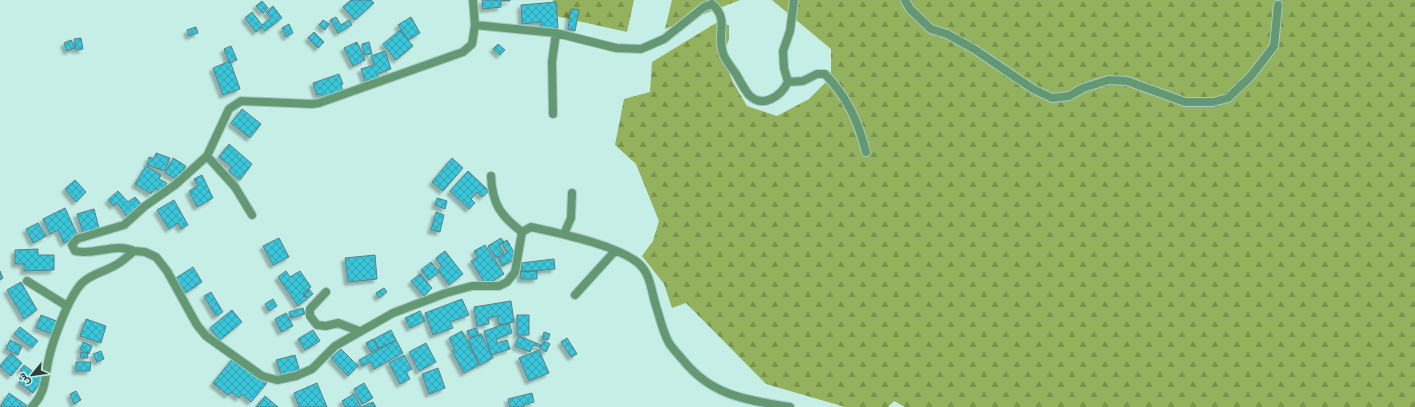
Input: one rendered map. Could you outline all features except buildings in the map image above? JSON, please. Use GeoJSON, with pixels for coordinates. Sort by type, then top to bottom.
{"type":"FeatureCollection","features":[{"type":"Feature","properties":{"kind":"street"},"geometry":{"type":"LineString","coordinates":[[473,0],[475,25],[472,44],[463,52],[319,103],[241,101],[229,109],[207,156],[175,185],[145,206],[124,225],[77,239],[72,245],[76,252],[84,253],[126,247],[134,251],[145,252],[156,257],[168,271],[197,325],[206,336],[262,376],[278,380],[296,376],[312,369],[335,346],[359,331],[394,313],[446,293],[472,286],[499,286],[508,282],[515,272],[522,232]]}},
{"type":"Feature","properties":{"kind":"street"},"geometry":{"type":"LineString","coordinates":[[475,25],[556,34],[616,48],[641,49],[664,39],[704,7],[712,4],[719,10],[723,20],[721,40],[722,53],[749,94],[756,100],[771,100],[784,91],[788,82],[784,68],[783,51],[790,31],[794,0]]}},
{"type":"Feature","properties":{"kind":"street"},"geometry":{"type":"LineString","coordinates":[[905,0],[910,9],[931,29],[947,34],[974,49],[1033,89],[1052,98],[1069,96],[1083,88],[1109,80],[1127,81],[1185,102],[1213,102],[1228,98],[1251,76],[1274,46],[1278,5]]}},
{"type":"Feature","properties":{"kind":"street"},"geometry":{"type":"LineString","coordinates":[[553,114],[552,62],[556,34]]}},
{"type":"Feature","properties":{"kind":"street"},"geometry":{"type":"LineString","coordinates":[[788,82],[803,81],[817,74],[825,74],[839,89],[853,110],[866,152]]}},
{"type":"Feature","properties":{"kind":"street"},"geometry":{"type":"LineString","coordinates":[[207,156],[235,187],[252,215]]}},
{"type":"Feature","properties":{"kind":"street"},"geometry":{"type":"LineString","coordinates":[[491,176],[492,194],[496,205],[508,221],[522,232]]}},
{"type":"Feature","properties":{"kind":"street"},"geometry":{"type":"LineString","coordinates":[[564,234],[571,218],[572,194]]}},
{"type":"Feature","properties":{"kind":"street"},"geometry":{"type":"LineString","coordinates":[[522,232],[531,227],[564,234],[615,250],[638,263],[650,281],[655,304],[669,343],[693,372],[716,389],[740,399],[790,407]]}},
{"type":"Feature","properties":{"kind":"street"},"geometry":{"type":"LineString","coordinates":[[575,295],[615,250]]}},
{"type":"Feature","properties":{"kind":"street"},"geometry":{"type":"LineString","coordinates":[[32,407],[41,396],[46,382],[48,362],[67,306],[82,283],[119,263],[134,251]]}},
{"type":"Feature","properties":{"kind":"street"},"geometry":{"type":"LineString","coordinates":[[27,281],[67,306]]}},
{"type":"Feature","properties":{"kind":"street"},"geometry":{"type":"LineString","coordinates":[[326,292],[310,309],[310,316],[317,324],[326,326],[338,323],[359,331]]}},
{"type":"Feature","properties":{"kind":"green space"},"geometry":{"type":"Polygon","coordinates":[[[553,0],[634,0],[627,32],[551,15],[553,0]]]}},
{"type":"Feature","properties":{"kind":"green space"},"geometry":{"type":"Polygon","coordinates":[[[672,0],[740,0],[665,29],[672,0]]]}},
{"type":"Feature","properties":{"kind":"green space"},"geometry":{"type":"Polygon","coordinates":[[[772,0],[1415,0],[1415,407],[905,407],[894,401],[888,407],[845,407],[766,384],[686,303],[672,308],[664,284],[642,256],[653,241],[659,221],[636,164],[615,145],[624,99],[650,92],[652,62],[721,20],[729,26],[729,39],[722,56],[733,82],[747,106],[777,116],[809,99],[831,77],[831,49],[772,0]]]}}]}
